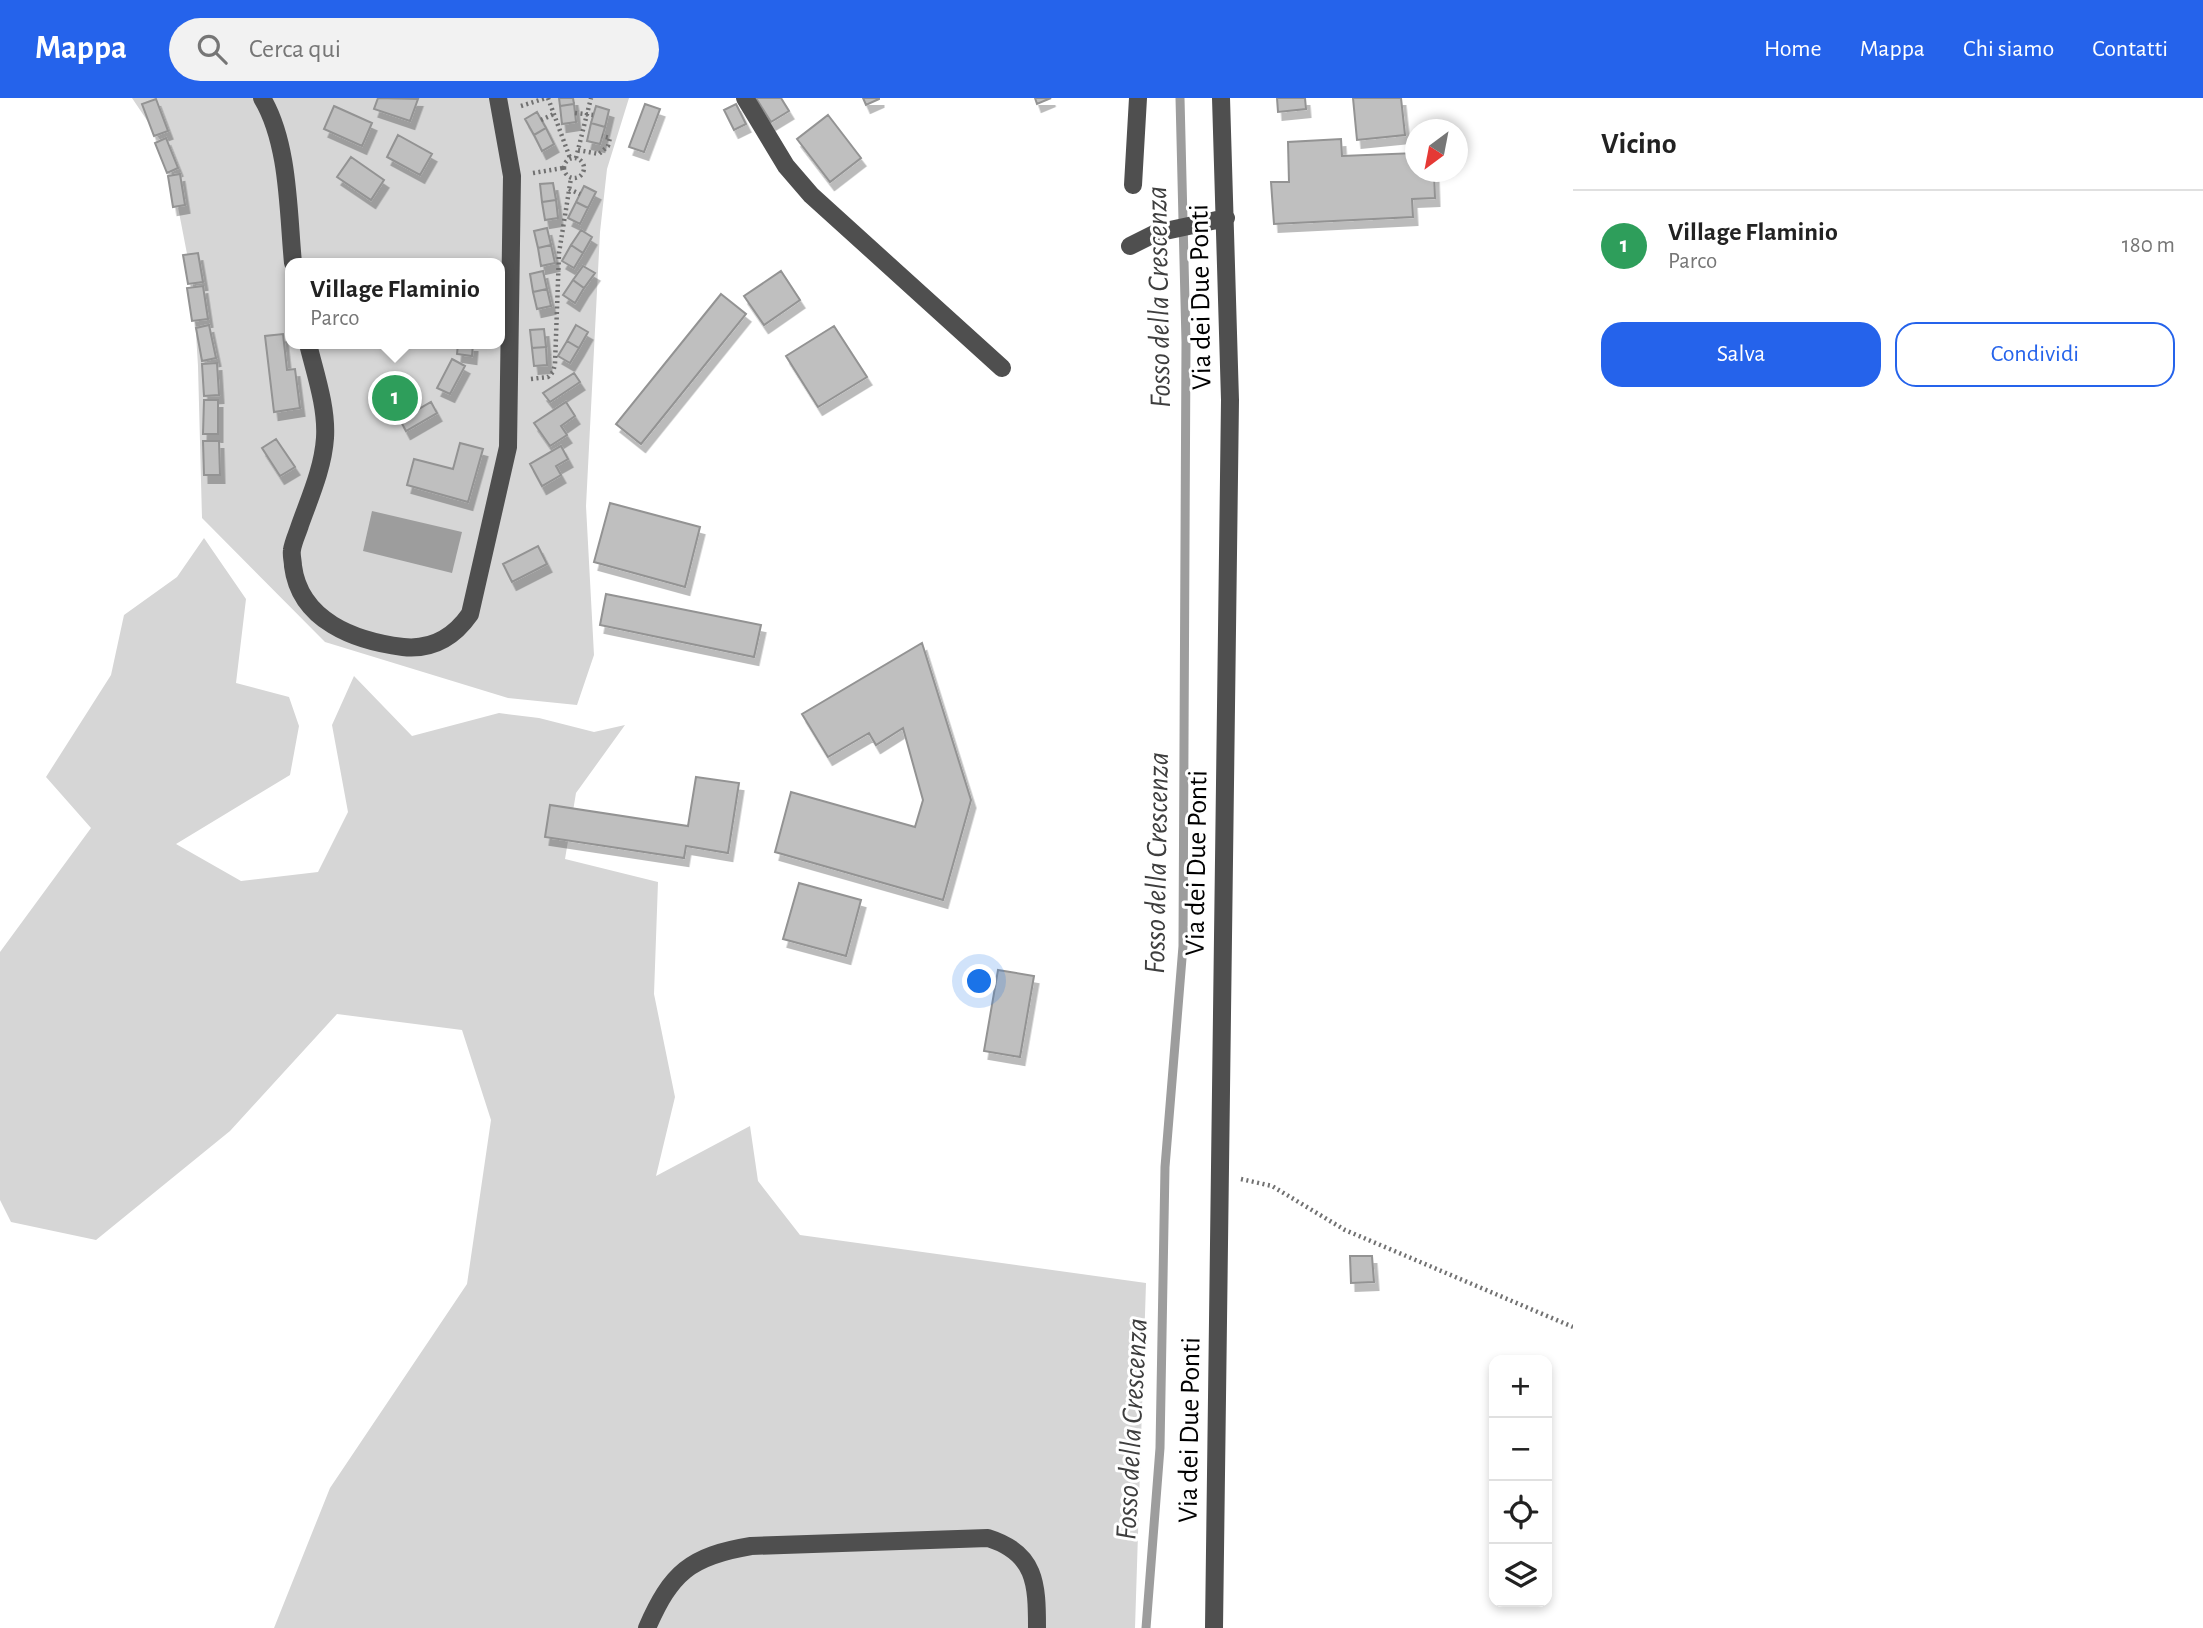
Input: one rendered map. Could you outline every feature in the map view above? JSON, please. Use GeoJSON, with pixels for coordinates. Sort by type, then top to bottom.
{"type":"FeatureCollection","features":[{"type":"Feature","properties":{"kind":"street"},"geometry":{"type":"LineString","coordinates":[[262,98],[280,139],[292,258]]}},
{"type":"Feature","properties":{"kind":"street"},"geometry":{"type":"LineString","coordinates":[[309,349],[322,407],[325,436],[321,462],[292,550],[295,577],[304,600],[319,616],[357,637],[412,648],[433,645],[447,639],[461,628],[470,614],[508,447],[512,176],[498,98]]}},
{"type":"Feature","properties":{"kind":"street"},"geometry":{"type":"LineString","coordinates":[[744,98],[786,166],[811,195],[1002,368]]}},
{"type":"Feature","properties":{"kind":"street"},"geometry":{"type":"LineString","coordinates":[[1133,185],[1138,98]]}},
{"type":"Feature","properties":{"kind":"street","name":"Via dei Due Ponti"},"geometry":{"type":"LineString","coordinates":[[1214,1628],[1230,400],[1221,98]]}},
{"type":"Feature","properties":{"kind":"street"},"geometry":{"type":"LineString","coordinates":[[1130,246],[1156,233],[1226,218]]}},
{"type":"Feature","properties":{"kind":"street"},"geometry":{"type":"LineString","coordinates":[[647,1628],[657,1604],[680,1572],[723,1550],[751,1546],[988,1538],[1003,1543],[1026,1562],[1037,1589],[1037,1628]]}},
{"type":"Feature","properties":{"kind":"path"},"geometry":{"type":"LineString","coordinates":[[555,98],[548,99],[554,114],[573,158],[582,161],[584,167],[578,178],[571,178],[563,168],[565,162],[573,158],[578,149],[590,114],[591,98]]}},
{"type":"Feature","properties":{"kind":"path"},"geometry":{"type":"LineString","coordinates":[[575,113],[590,114]]}},
{"type":"Feature","properties":{"kind":"path"},"geometry":{"type":"LineString","coordinates":[[541,121],[554,114]]}},
{"type":"Feature","properties":{"kind":"path"},"geometry":{"type":"LineString","coordinates":[[578,149],[599,154],[604,152],[610,138],[602,136]]}},
{"type":"Feature","properties":{"kind":"path"},"geometry":{"type":"LineString","coordinates":[[509,378],[543,379],[553,372],[559,253],[571,178]]}},
{"type":"Feature","properties":{"kind":"path"},"geometry":{"type":"LineString","coordinates":[[569,190],[580,194]]}},
{"type":"Feature","properties":{"kind":"path"},"geometry":{"type":"LineString","coordinates":[[1219,1174],[1272,1186],[1345,1230],[1573,1327]]}},
{"type":"Feature","properties":{"kind":"shaded area"},"geometry":{"type":"Polygon","coordinates":[[[132,98],[629,98],[607,169],[600,232],[586,506],[594,655],[577,705],[508,698],[325,642],[202,518],[193,285],[167,150],[132,98]]]}},
{"type":"Feature","properties":{"kind":"shaded area"},"geometry":{"type":"Polygon","coordinates":[[[372,511],[462,532],[452,573],[363,551],[372,511]]]}},
{"type":"Feature","properties":{"kind":"shaded area"},"geometry":{"type":"Polygon","coordinates":[[[204,538],[246,599],[236,683],[289,697],[299,726],[290,775],[176,844],[241,881],[318,872],[348,812],[332,725],[354,676],[412,736],[499,713],[539,718],[594,732],[625,725],[576,793],[565,859],[658,882],[654,994],[675,1097],[656,1176],[750,1126],[758,1181],[800,1235],[1146,1283],[1135,1628],[274,1628],[330,1488],[467,1284],[491,1120],[462,1030],[337,1014],[230,1131],[96,1240],[11,1222],[0,1200],[0,952],[91,828],[46,777],[111,675],[124,615],[177,577],[204,538]]]}},
{"type":"Feature","properties":{"kind":"building"},"geometry":{"type":"Polygon","coordinates":[[[378,98],[418,99],[410,121],[374,109],[378,98]]]}},
{"type":"Feature","properties":{"kind":"building"},"geometry":{"type":"Polygon","coordinates":[[[559,98],[573,98],[574,104],[560,106],[559,98]]]}},
{"type":"Feature","properties":{"kind":"building"},"geometry":{"type":"Polygon","coordinates":[[[756,98],[781,98],[789,111],[771,122],[756,98]]]}},
{"type":"Feature","properties":{"kind":"building"},"geometry":{"type":"Polygon","coordinates":[[[863,98],[879,98],[879,99],[866,105],[863,98]]]}},
{"type":"Feature","properties":{"kind":"building"},"geometry":{"type":"Polygon","coordinates":[[[1035,98],[1051,98],[1037,104],[1035,98]]]}},
{"type":"Feature","properties":{"kind":"building"},"geometry":{"type":"Polygon","coordinates":[[[1277,98],[1305,98],[1306,109],[1278,112],[1277,98]]]}},
{"type":"Feature","properties":{"kind":"building"},"geometry":{"type":"Polygon","coordinates":[[[1353,98],[1401,98],[1405,135],[1357,140],[1353,98]]]}},
{"type":"Feature","properties":{"kind":"building"},"geometry":{"type":"Polygon","coordinates":[[[156,99],[168,131],[154,136],[142,104],[156,99]]]}},
{"type":"Feature","properties":{"kind":"building"},"geometry":{"type":"Polygon","coordinates":[[[574,104],[576,122],[562,124],[560,106],[574,104]]]}},
{"type":"Feature","properties":{"kind":"building"},"geometry":{"type":"Polygon","coordinates":[[[645,104],[660,109],[644,152],[629,147],[645,104]]]}},
{"type":"Feature","properties":{"kind":"building"},"geometry":{"type":"Polygon","coordinates":[[[736,104],[746,124],[734,130],[724,110],[736,104]]]}},
{"type":"Feature","properties":{"kind":"building"},"geometry":{"type":"Polygon","coordinates":[[[334,106],[372,123],[362,146],[324,129],[334,106]]]}},
{"type":"Feature","properties":{"kind":"building"},"geometry":{"type":"Polygon","coordinates":[[[596,106],[609,110],[605,127],[591,123],[596,106]]]}},
{"type":"Feature","properties":{"kind":"building"},"geometry":{"type":"Polygon","coordinates":[[[537,112],[546,128],[534,135],[525,119],[537,112]]]}},
{"type":"Feature","properties":{"kind":"building"},"geometry":{"type":"Polygon","coordinates":[[[828,115],[861,158],[830,182],[797,139],[828,115]]]}},
{"type":"Feature","properties":{"kind":"building"},"geometry":{"type":"Polygon","coordinates":[[[591,123],[605,127],[600,144],[587,141],[591,123]]]}},
{"type":"Feature","properties":{"kind":"building"},"geometry":{"type":"Polygon","coordinates":[[[546,128],[554,144],[542,151],[534,135],[546,128]]]}},
{"type":"Feature","properties":{"kind":"building"},"geometry":{"type":"Polygon","coordinates":[[[398,135],[432,154],[420,175],[387,157],[398,135]]]}},
{"type":"Feature","properties":{"kind":"building"},"geometry":{"type":"Polygon","coordinates":[[[166,138],[178,168],[167,173],[155,143],[166,138]]]}},
{"type":"Feature","properties":{"kind":"building"},"geometry":{"type":"Polygon","coordinates":[[[1341,139],[1342,156],[1405,153],[1405,182],[1434,182],[1435,198],[1412,199],[1413,217],[1274,224],[1271,182],[1289,182],[1288,142],[1341,139]]]}},
{"type":"Feature","properties":{"kind":"building"},"geometry":{"type":"Polygon","coordinates":[[[351,157],[384,180],[371,200],[337,177],[351,157]]]}},
{"type":"Feature","properties":{"kind":"building"},"geometry":{"type":"Polygon","coordinates":[[[180,174],[185,205],[173,207],[168,176],[180,174]]]}},
{"type":"Feature","properties":{"kind":"building"},"geometry":{"type":"Polygon","coordinates":[[[553,183],[556,200],[542,202],[540,184],[553,183]]]}},
{"type":"Feature","properties":{"kind":"building"},"geometry":{"type":"Polygon","coordinates":[[[584,186],[596,192],[588,208],[576,202],[584,186]]]}},
{"type":"Feature","properties":{"kind":"building"},"geometry":{"type":"Polygon","coordinates":[[[556,200],[558,218],[545,220],[542,202],[556,200]]]}},
{"type":"Feature","properties":{"kind":"building"},"geometry":{"type":"Polygon","coordinates":[[[576,202],[588,208],[580,224],[568,218],[576,202]]]}},
{"type":"Feature","properties":{"kind":"building"},"geometry":{"type":"Polygon","coordinates":[[[547,228],[551,245],[538,248],[534,231],[547,228]]]}},
{"type":"Feature","properties":{"kind":"building"},"geometry":{"type":"Polygon","coordinates":[[[581,230],[592,237],[583,253],[571,245],[581,230]]]}},
{"type":"Feature","properties":{"kind":"building"},"geometry":{"type":"Polygon","coordinates":[[[551,245],[555,263],[541,266],[538,248],[551,245]]]}},
{"type":"Feature","properties":{"kind":"building"},"geometry":{"type":"Polygon","coordinates":[[[571,245],[583,253],[574,268],[562,261],[571,245]]]}},
{"type":"Feature","properties":{"kind":"building"},"geometry":{"type":"Polygon","coordinates":[[[198,253],[203,282],[188,284],[183,255],[198,253]]]}},
{"type":"Feature","properties":{"kind":"building"},"geometry":{"type":"Polygon","coordinates":[[[583,266],[595,273],[584,288],[573,280],[583,266]]]}},
{"type":"Feature","properties":{"kind":"building"},"geometry":{"type":"Polygon","coordinates":[[[543,271],[547,289],[533,292],[530,274],[543,271]]]}},
{"type":"Feature","properties":{"kind":"building"},"geometry":{"type":"Polygon","coordinates":[[[781,271],[800,300],[764,325],[744,296],[781,271]]]}},
{"type":"Feature","properties":{"kind":"building"},"geometry":{"type":"Polygon","coordinates":[[[573,280],[584,288],[575,303],[563,295],[573,280]]]}},
{"type":"Feature","properties":{"kind":"building"},"geometry":{"type":"Polygon","coordinates":[[[203,286],[208,319],[192,321],[187,288],[203,286]]]}},
{"type":"Feature","properties":{"kind":"building"},"geometry":{"type":"Polygon","coordinates":[[[547,289],[551,306],[537,309],[533,292],[547,289]]]}},
{"type":"Feature","properties":{"kind":"building"},"geometry":{"type":"Polygon","coordinates":[[[721,294],[746,314],[641,444],[616,424],[721,294]]]}},
{"type":"Feature","properties":{"kind":"building"},"geometry":{"type":"Polygon","coordinates":[[[209,325],[216,358],[202,361],[196,328],[209,325]]]}},
{"type":"Feature","properties":{"kind":"building"},"geometry":{"type":"Polygon","coordinates":[[[576,325],[588,332],[579,348],[567,341],[576,325]]]}},
{"type":"Feature","properties":{"kind":"building"},"geometry":{"type":"Polygon","coordinates":[[[834,326],[867,377],[818,407],[786,356],[834,326]]]}},
{"type":"Feature","properties":{"kind":"building"},"geometry":{"type":"Polygon","coordinates":[[[544,329],[546,347],[532,348],[530,330],[544,329]]]}},
{"type":"Feature","properties":{"kind":"building"},"geometry":{"type":"Polygon","coordinates":[[[283,334],[287,370],[295,369],[300,408],[274,412],[265,336],[283,334]]]}},
{"type":"Feature","properties":{"kind":"building"},"geometry":{"type":"Polygon","coordinates":[[[567,341],[579,348],[570,363],[558,356],[567,341]]]}},
{"type":"Feature","properties":{"kind":"building"},"geometry":{"type":"Polygon","coordinates":[[[546,347],[547,365],[534,366],[532,348],[546,347]]]}},
{"type":"Feature","properties":{"kind":"building"},"geometry":{"type":"Polygon","coordinates":[[[458,349],[473,349],[472,356],[457,354],[458,349]]]}},
{"type":"Feature","properties":{"kind":"building"},"geometry":{"type":"Polygon","coordinates":[[[452,359],[465,366],[450,394],[437,388],[452,359]]]}},
{"type":"Feature","properties":{"kind":"building"},"geometry":{"type":"Polygon","coordinates":[[[217,363],[219,395],[204,396],[202,364],[217,363]]]}},
{"type":"Feature","properties":{"kind":"building"},"geometry":{"type":"Polygon","coordinates":[[[574,373],[580,382],[550,402],[543,393],[574,373]]]}},
{"type":"Feature","properties":{"kind":"building"},"geometry":{"type":"Polygon","coordinates":[[[204,400],[218,400],[218,434],[203,434],[204,400]]]}},
{"type":"Feature","properties":{"kind":"building"},"geometry":{"type":"Polygon","coordinates":[[[431,402],[437,413],[406,431],[400,420],[431,402]]]}},
{"type":"Feature","properties":{"kind":"building"},"geometry":{"type":"Polygon","coordinates":[[[566,402],[575,416],[561,426],[567,435],[550,446],[534,423],[566,402]]]}},
{"type":"Feature","properties":{"kind":"building"},"geometry":{"type":"Polygon","coordinates":[[[276,439],[295,467],[280,476],[262,448],[276,439]]]}},
{"type":"Feature","properties":{"kind":"building"},"geometry":{"type":"Polygon","coordinates":[[[203,441],[219,441],[220,475],[204,475],[203,441]]]}},
{"type":"Feature","properties":{"kind":"building"},"geometry":{"type":"Polygon","coordinates":[[[460,443],[483,449],[468,502],[407,485],[414,459],[453,469],[460,443]]]}},
{"type":"Feature","properties":{"kind":"building"},"geometry":{"type":"Polygon","coordinates":[[[561,446],[568,459],[556,466],[561,475],[542,486],[530,464],[561,446]]]}},
{"type":"Feature","properties":{"kind":"building"},"geometry":{"type":"Polygon","coordinates":[[[610,503],[700,527],[685,587],[594,562],[610,503]]]}},
{"type":"Feature","properties":{"kind":"building"},"geometry":{"type":"Polygon","coordinates":[[[538,546],[547,564],[512,582],[503,564],[538,546]]]}},
{"type":"Feature","properties":{"kind":"building"},"geometry":{"type":"Polygon","coordinates":[[[606,594],[761,625],[754,657],[600,625],[606,594]]]}},
{"type":"Feature","properties":{"kind":"building"},"geometry":{"type":"Polygon","coordinates":[[[922,643],[971,800],[943,900],[775,852],[791,792],[915,827],[923,800],[903,728],[876,745],[869,733],[828,757],[802,714],[922,643]]]}},
{"type":"Feature","properties":{"kind":"building"},"geometry":{"type":"Polygon","coordinates":[[[696,777],[739,783],[728,853],[686,846],[684,858],[545,837],[550,805],[688,826],[696,777]]]}},
{"type":"Feature","properties":{"kind":"building"},"geometry":{"type":"Polygon","coordinates":[[[799,883],[861,900],[846,956],[783,939],[799,883]]]}},
{"type":"Feature","properties":{"kind":"building"},"geometry":{"type":"Polygon","coordinates":[[[998,970],[1034,976],[1020,1057],[984,1051],[998,970]]]}},
{"type":"Feature","properties":{"kind":"building"},"geometry":{"type":"Polygon","coordinates":[[[1350,1256],[1372,1256],[1374,1282],[1351,1283],[1350,1256]]]}},
{"type":"Feature","properties":{"kind":"waterway","name":"Fosso della Crescenza"},"geometry":{"type":"LineString","coordinates":[[1146,1628],[1160,1448],[1165,1167],[1183,946],[1186,342],[1180,98]]}},
{"type":"Feature","properties":{"kind":"place","name":"Village Flaminio"},"geometry":{"type":"Point","coordinates":[395,398]}}]}
